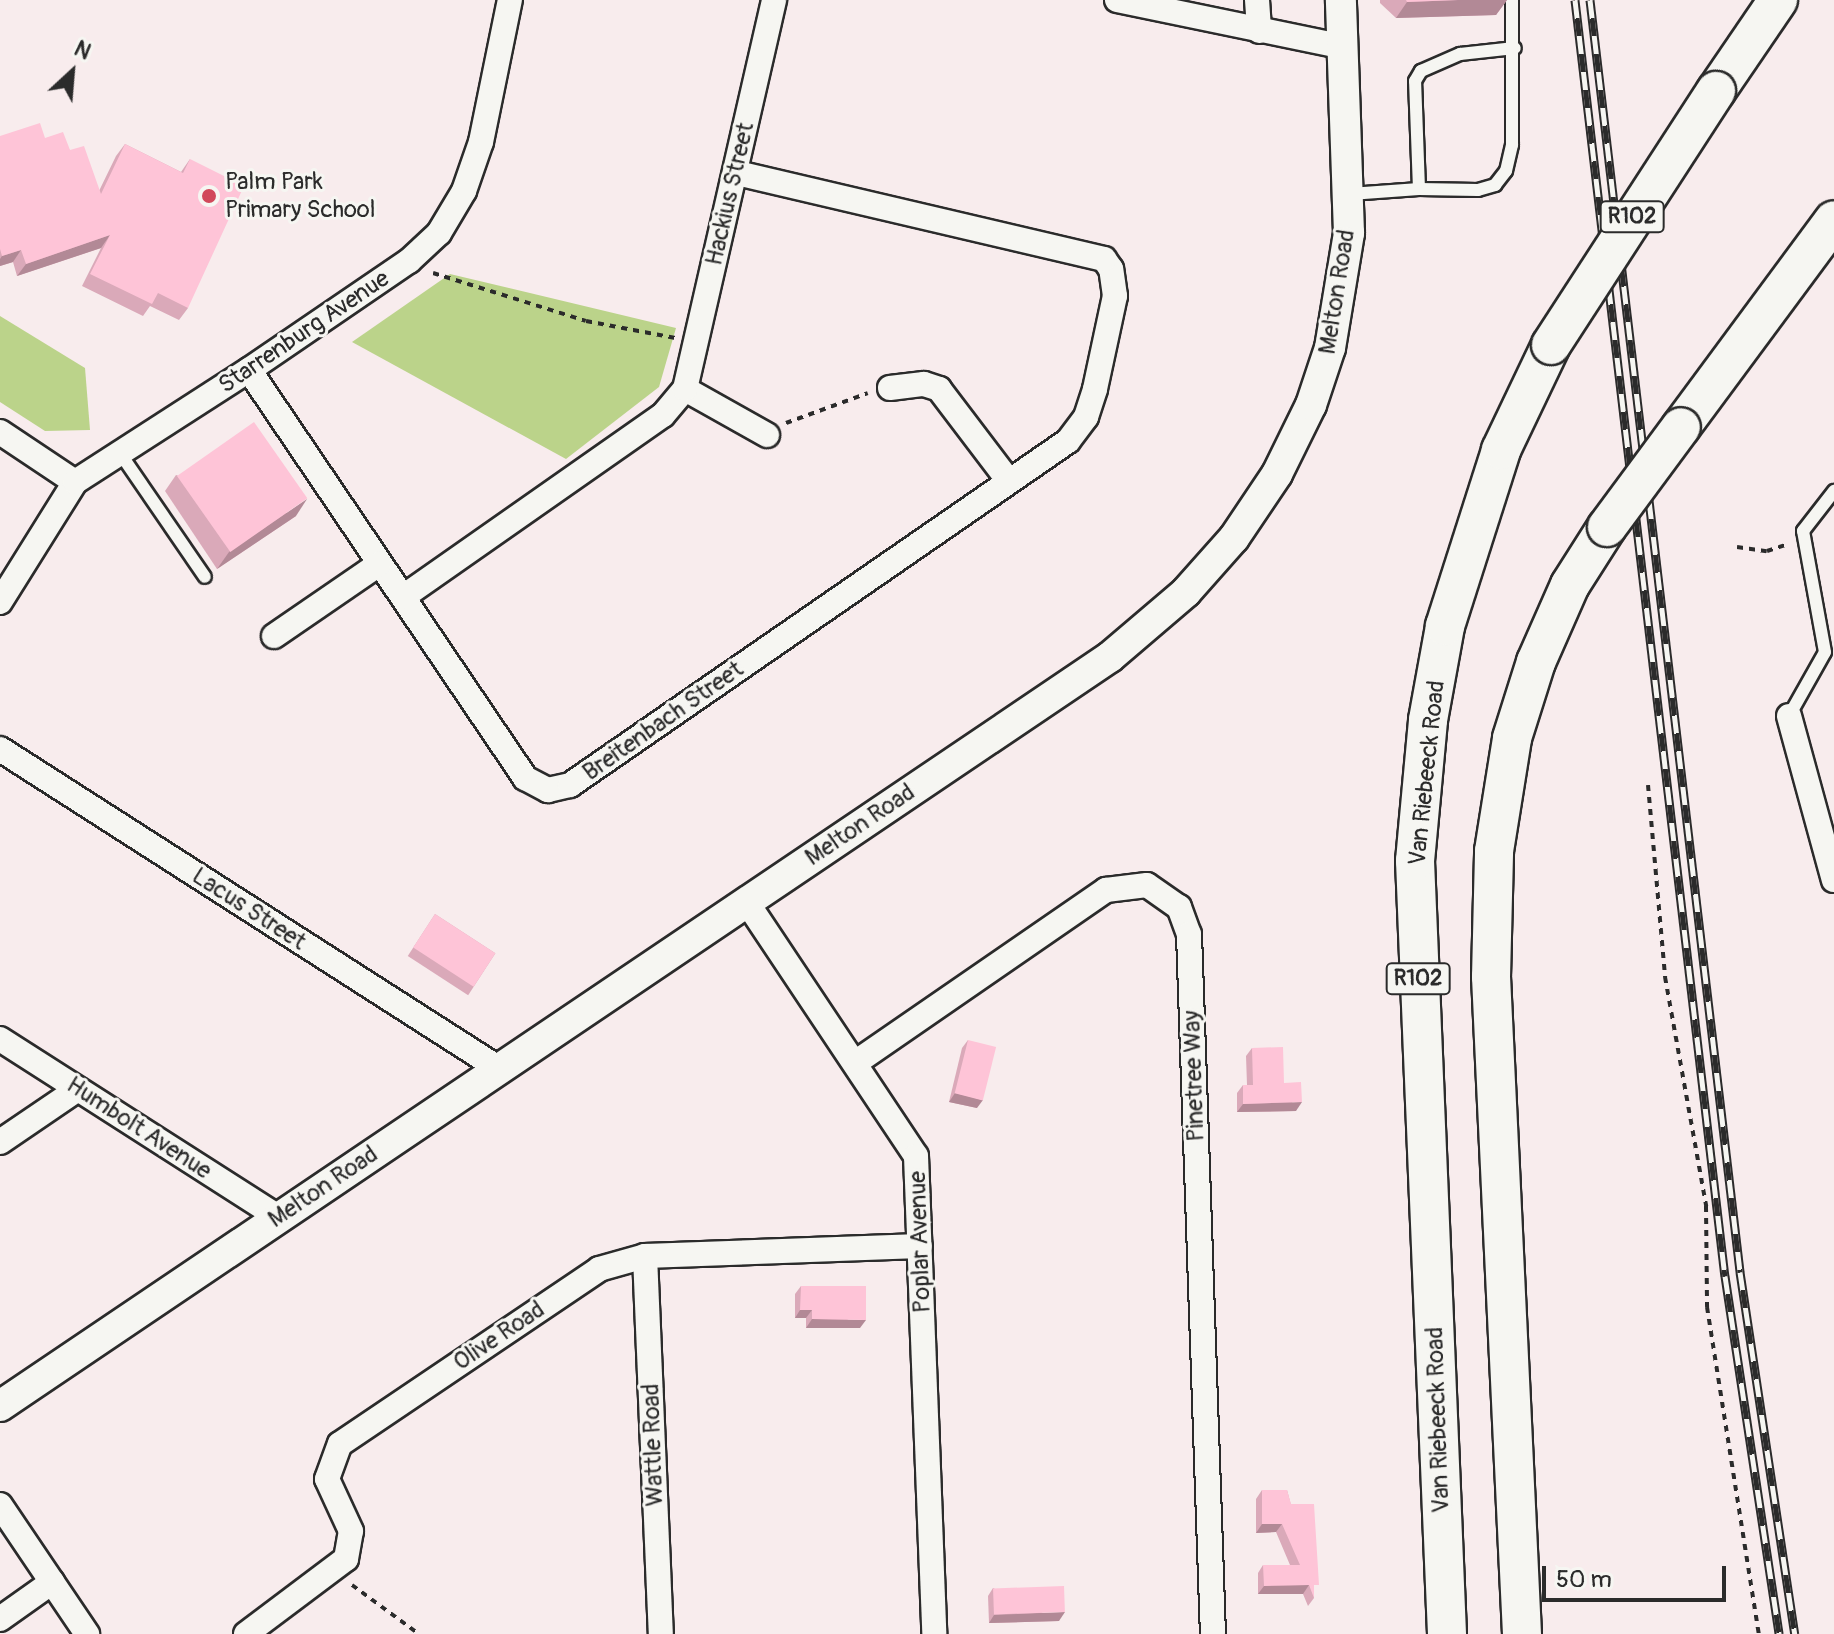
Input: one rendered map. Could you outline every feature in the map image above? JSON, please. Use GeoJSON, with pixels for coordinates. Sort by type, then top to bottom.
{"type":"FeatureCollection","features":[{"type":"Feature","properties":{"kind":"main road","name":"Van Riebeeck Road"},"geometry":{"type":"LineString","coordinates":[[1447,1634],[1415,861],[1428,720],[1445,626],[1497,462],[1551,345],[1778,0]]}},
{"type":"Feature","properties":{"kind":"main road"},"geometry":{"type":"LineString","coordinates":[[1522,1634],[1491,977],[1494,851],[1512,738],[1536,662],[1570,585],[1607,527],[1834,220]]}},
{"type":"Feature","properties":{"kind":"street","name":"Starrenburg Avenue"},"geometry":{"type":"LineString","coordinates":[[0,602],[75,482],[249,370],[409,261],[439,233],[464,191],[481,142],[510,0]]}},
{"type":"Feature","properties":{"kind":"street","name":"Hackius Street"},"geometry":{"type":"LineString","coordinates":[[403,597],[663,415],[685,389],[774,0]]}},
{"type":"Feature","properties":{"kind":"street"},"geometry":{"type":"LineString","coordinates":[[1117,0],[1343,47]]}},
{"type":"Feature","properties":{"kind":"street"},"geometry":{"type":"LineString","coordinates":[[1257,0],[1259,31]]}},
{"type":"Feature","properties":{"kind":"street","name":"Melton Road"},"geometry":{"type":"LineString","coordinates":[[0,1406],[1110,657],[1160,617],[1211,566],[1277,474],[1311,405],[1339,310],[1350,194],[1341,0]]}},
{"type":"Feature","properties":{"kind":"street","name":"Breitenbach Street"},"geometry":{"type":"LineString","coordinates":[[249,370],[525,778],[548,790],[559,789],[583,778],[1068,441],[1086,417],[1115,296],[1116,283],[1104,259],[736,173]]}},
{"type":"Feature","properties":{"kind":"street"},"geometry":{"type":"LineString","coordinates":[[890,388],[924,384],[939,389],[1008,480]]}},
{"type":"Feature","properties":{"kind":"street"},"geometry":{"type":"LineString","coordinates":[[685,389],[767,435]]}},
{"type":"Feature","properties":{"kind":"street"},"geometry":{"type":"LineString","coordinates":[[0,432],[75,482]]}},
{"type":"Feature","properties":{"kind":"street"},"geometry":{"type":"LineString","coordinates":[[274,636],[379,564]]}},
{"type":"Feature","properties":{"kind":"street"},"geometry":{"type":"LineString","coordinates":[[1789,716],[1834,880]]}},
{"type":"Feature","properties":{"kind":"street","name":"Lacus Street"},"geometry":{"type":"LineString","coordinates":[[0,749],[498,1068]]}},
{"type":"Feature","properties":{"kind":"street","name":"Pinetree Way"},"geometry":{"type":"LineString","coordinates":[[855,1063],[1106,890],[1147,885],[1179,907],[1189,934],[1213,1634]]}},
{"type":"Feature","properties":{"kind":"street","name":"Poplar Avenue"},"geometry":{"type":"LineString","coordinates":[[746,901],[916,1156],[934,1634]]}},
{"type":"Feature","properties":{"kind":"street","name":"Humbolt Avenue"},"geometry":{"type":"LineString","coordinates":[[0,1039],[278,1217]]}},
{"type":"Feature","properties":{"kind":"street"},"geometry":{"type":"LineString","coordinates":[[0,1142],[78,1089]]}},
{"type":"Feature","properties":{"kind":"street","name":"Olive Road"},"geometry":{"type":"LineString","coordinates":[[334,1572],[351,1541],[348,1521],[327,1479],[340,1444],[599,1269],[645,1256],[920,1246]]}},
{"type":"Feature","properties":{"kind":"street","name":"Wattle Road"},"geometry":{"type":"LineString","coordinates":[[645,1256],[661,1634]]}},
{"type":"Feature","properties":{"kind":"street"},"geometry":{"type":"LineString","coordinates":[[0,1505],[87,1634]]}},
{"type":"Feature","properties":{"kind":"street"},"geometry":{"type":"LineString","coordinates":[[246,1634],[334,1572]]}},
{"type":"Feature","properties":{"kind":"street"},"geometry":{"type":"LineString","coordinates":[[0,1619],[52,1582]]}},
{"type":"Feature","properties":{"kind":"lane"},"geometry":{"type":"LineString","coordinates":[[1350,194],[1419,189],[1478,190],[1495,185],[1506,171],[1512,145],[1515,48],[1512,0]]}},
{"type":"Feature","properties":{"kind":"lane"},"geometry":{"type":"LineString","coordinates":[[1419,189],[1417,74],[1460,54],[1515,48]]}},
{"type":"Feature","properties":{"kind":"lane"},"geometry":{"type":"LineString","coordinates":[[120,453],[205,577]]}},
{"type":"Feature","properties":{"kind":"lane"},"geometry":{"type":"LineString","coordinates":[[1789,716],[1825,652],[1804,536],[1834,491]]}},
{"type":"Feature","properties":{"kind":"path"},"geometry":{"type":"LineString","coordinates":[[409,261],[452,282],[586,321],[670,338],[697,336]]}},
{"type":"Feature","properties":{"kind":"path"},"geometry":{"type":"LineString","coordinates":[[767,435],[844,400],[890,388]]}},
{"type":"Feature","properties":{"kind":"path"},"geometry":{"type":"LineString","coordinates":[[1737,547],[1767,551],[1804,536]]}},
{"type":"Feature","properties":{"kind":"path"},"geometry":{"type":"LineString","coordinates":[[1648,785],[1665,977],[1706,1206],[1707,1307],[1759,1634]]}},
{"type":"Feature","properties":{"kind":"path"},"geometry":{"type":"LineString","coordinates":[[334,1572],[419,1634]]}},
{"type":"Feature","properties":{"kind":"green space"},"geometry":{"type":"Polygon","coordinates":[[[450,274],[676,328],[659,387],[566,459],[352,342],[450,274]]]}},
{"type":"Feature","properties":{"kind":"green space"},"geometry":{"type":"Polygon","coordinates":[[[0,316],[85,368],[90,430],[45,431],[0,402],[0,316]]]}},
{"type":"Feature","properties":{"kind":"building"},"geometry":{"type":"Polygon","coordinates":[[[1406,0],[1458,0],[1407,2],[1406,0]]]}},
{"type":"Feature","properties":{"kind":"building"},"geometry":{"type":"Polygon","coordinates":[[[40,123],[45,138],[63,132],[70,150],[84,146],[101,194],[125,144],[183,173],[190,159],[244,186],[188,308],[158,293],[152,304],[90,274],[110,235],[26,264],[21,250],[2,256],[0,136],[40,123]]]}},
{"type":"Feature","properties":{"kind":"building"},"geometry":{"type":"Polygon","coordinates":[[[254,422],[307,498],[230,552],[177,476],[254,422]]]}},
{"type":"Feature","properties":{"kind":"building"},"geometry":{"type":"Polygon","coordinates":[[[435,914],[495,953],[474,987],[413,948],[435,914]]]}},
{"type":"Feature","properties":{"kind":"building"},"geometry":{"type":"Polygon","coordinates":[[[968,1040],[996,1047],[983,1100],[955,1093],[968,1040]]]}},
{"type":"Feature","properties":{"kind":"building"},"geometry":{"type":"Polygon","coordinates":[[[1283,1047],[1284,1083],[1301,1082],[1302,1102],[1243,1104],[1243,1085],[1253,1085],[1252,1048],[1283,1047]]]}},
{"type":"Feature","properties":{"kind":"building"},"geometry":{"type":"Polygon","coordinates":[[[801,1286],[866,1286],[866,1320],[812,1319],[812,1310],[800,1310],[801,1286]]]}},
{"type":"Feature","properties":{"kind":"building"},"geometry":{"type":"Polygon","coordinates":[[[1262,1490],[1287,1490],[1291,1504],[1314,1504],[1319,1585],[1314,1585],[1314,1598],[1309,1585],[1264,1586],[1263,1565],[1300,1565],[1282,1524],[1262,1524],[1262,1490]]]}},
{"type":"Feature","properties":{"kind":"building"},"geometry":{"type":"Polygon","coordinates":[[[1064,1586],[1065,1612],[994,1614],[993,1588],[1064,1586]]]}},
{"type":"Feature","properties":{"kind":"railway"},"geometry":{"type":"LineString","coordinates":[[1575,0],[1725,1276],[1779,1634]]}},
{"type":"Feature","properties":{"kind":"railway"},"geometry":{"type":"LineString","coordinates":[[1590,0],[1740,1272],[1795,1634]]}},
{"type":"Feature","properties":{"kind":"place","name":"Palm Park Primary School"},"geometry":{"type":"Point","coordinates":[209,196]}}]}
